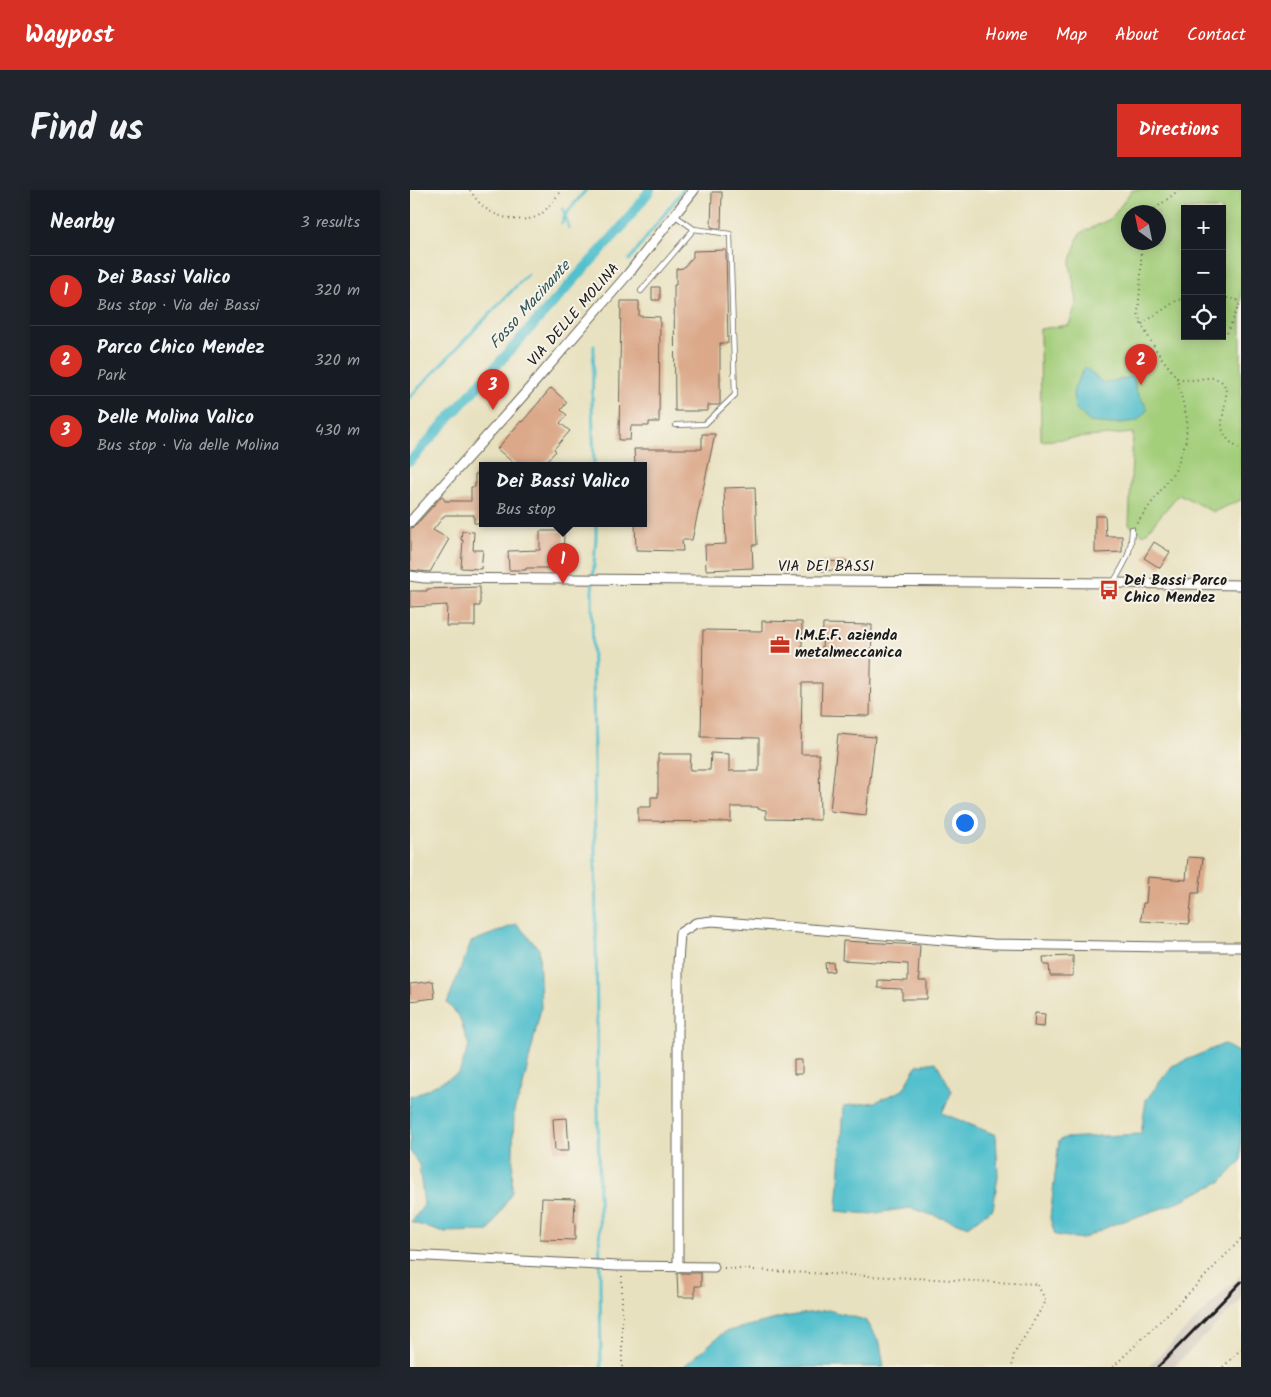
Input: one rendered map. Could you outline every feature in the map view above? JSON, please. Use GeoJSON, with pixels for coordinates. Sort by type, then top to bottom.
{"type":"FeatureCollection","features":[{"type":"Feature","properties":{"kind":"street","name":"VIA DELLE MOLINA"},"geometry":{"type":"LineString","coordinates":[[410,522],[629,273],[694,190]]}},
{"type":"Feature","properties":{"kind":"street","name":"VIA DEI BASSI"},"geometry":{"type":"LineString","coordinates":[[410,576],[424,578],[1113,582],[1241,585]]}},
{"type":"Feature","properties":{"kind":"street"},"geometry":{"type":"LineString","coordinates":[[678,1266],[678,962],[680,933],[696,923],[712,921],[993,944],[1241,947]]}},
{"type":"Feature","properties":{"kind":"street"},"geometry":{"type":"LineString","coordinates":[[410,1255],[620,1266],[714,1267]]}},
{"type":"Feature","properties":{"kind":"lane"},"geometry":{"type":"LineString","coordinates":[[674,215],[694,229],[730,234],[735,395],[705,424],[676,425]]}},
{"type":"Feature","properties":{"kind":"lane"},"geometry":{"type":"LineString","coordinates":[[641,291],[694,229]]}},
{"type":"Feature","properties":{"kind":"lane"},"geometry":{"type":"LineString","coordinates":[[1113,582],[1127,560],[1132,529]]}},
{"type":"Feature","properties":{"kind":"path"},"geometry":{"type":"LineString","coordinates":[[470,190],[478,202],[489,211],[517,219],[531,219],[542,214],[562,190]]}},
{"type":"Feature","properties":{"kind":"path"},"geometry":{"type":"LineString","coordinates":[[1160,205],[1179,190]]}},
{"type":"Feature","properties":{"kind":"path"},"geometry":{"type":"LineString","coordinates":[[1132,529],[1176,469],[1186,441],[1187,419],[1177,378],[1158,353],[1141,324],[1138,313],[1142,250]]}},
{"type":"Feature","properties":{"kind":"path"},"geometry":{"type":"LineString","coordinates":[[1226,298],[1241,301],[1227,333]]}},
{"type":"Feature","properties":{"kind":"path"},"geometry":{"type":"LineString","coordinates":[[1141,324],[1181,299]]}},
{"type":"Feature","properties":{"kind":"path"},"geometry":{"type":"LineString","coordinates":[[1177,378],[1191,380],[1210,378],[1219,380],[1224,385],[1226,396],[1221,420],[1223,431],[1229,441],[1241,450]]}},
{"type":"Feature","properties":{"kind":"path"},"geometry":{"type":"LineString","coordinates":[[1113,1367],[1241,1239]]}},
{"type":"Feature","properties":{"kind":"path"},"geometry":{"type":"LineString","coordinates":[[620,1266],[622,1367]]}},
{"type":"Feature","properties":{"kind":"path"},"geometry":{"type":"LineString","coordinates":[[714,1267],[1037,1284],[1046,1301],[1014,1354],[1012,1367]]}},
{"type":"Feature","properties":{"kind":"path"},"geometry":{"type":"LineString","coordinates":[[1223,1367],[1241,1349]]}},
{"type":"Feature","properties":{"kind":"shaded area"},"geometry":{"type":"Polygon","coordinates":[[[1241,1274],[1241,1300],[1174,1367],[1148,1367],[1241,1274]]]}},
{"type":"Feature","properties":{"kind":"green space"},"geometry":{"type":"Polygon","coordinates":[[[1132,190],[1241,190],[1241,500],[1213,512],[1179,494],[1144,535],[1129,525],[1133,433],[1041,441],[1040,329],[1069,325],[1077,301],[1070,264],[1079,234],[1112,218],[1121,205],[1121,250],[1166,250],[1166,205],[1121,205],[1132,190]]]}},
{"type":"Feature","properties":{"kind":"water"},"geometry":{"type":"Polygon","coordinates":[[[1085,367],[1103,383],[1125,379],[1133,375],[1136,391],[1148,409],[1137,421],[1112,424],[1090,422],[1075,408],[1073,394],[1085,367]]]}},
{"type":"Feature","properties":{"kind":"water"},"geometry":{"type":"Polygon","coordinates":[[[517,924],[539,949],[541,1008],[522,1090],[514,1110],[512,1192],[489,1231],[441,1232],[411,1222],[424,1205],[419,1165],[410,1151],[410,1095],[414,1096],[459,1073],[469,1046],[459,1016],[447,1003],[471,942],[517,924]]]}},
{"type":"Feature","properties":{"kind":"water"},"geometry":{"type":"Polygon","coordinates":[[[1224,1044],[1241,1054],[1241,1161],[1222,1181],[1171,1205],[1112,1225],[1082,1239],[1055,1235],[1050,1218],[1059,1141],[1064,1138],[1141,1134],[1146,1100],[1172,1066],[1224,1044]]]}},
{"type":"Feature","properties":{"kind":"water"},"geometry":{"type":"Polygon","coordinates":[[[936,1062],[952,1091],[942,1113],[996,1135],[998,1176],[993,1209],[967,1226],[910,1208],[869,1214],[837,1211],[844,1106],[875,1102],[903,1090],[917,1065],[936,1062]]]}},
{"type":"Feature","properties":{"kind":"water"},"geometry":{"type":"Polygon","coordinates":[[[828,1310],[865,1320],[880,1343],[884,1367],[683,1367],[724,1332],[784,1317],[828,1310]]]}},
{"type":"Feature","properties":{"kind":"building"},"geometry":{"type":"Polygon","coordinates":[[[712,192],[722,192],[721,229],[711,227],[712,192]]]}},
{"type":"Feature","properties":{"kind":"building"},"geometry":{"type":"Polygon","coordinates":[[[726,250],[728,343],[720,343],[720,404],[708,405],[708,411],[675,411],[674,285],[676,285],[676,269],[683,268],[693,257],[693,251],[726,250]]]}},
{"type":"Feature","properties":{"kind":"building"},"geometry":{"type":"Polygon","coordinates":[[[652,287],[660,287],[660,300],[652,300],[652,287]]]}},
{"type":"Feature","properties":{"kind":"building"},"geometry":{"type":"Polygon","coordinates":[[[621,301],[639,301],[639,316],[660,317],[659,422],[649,422],[649,426],[631,426],[630,440],[619,440],[621,301]]]}},
{"type":"Feature","properties":{"kind":"building"},"geometry":{"type":"Polygon","coordinates":[[[551,388],[567,402],[561,410],[567,415],[560,423],[570,431],[554,449],[556,451],[546,462],[512,462],[497,449],[551,388]]]}},
{"type":"Feature","properties":{"kind":"building"},"geometry":{"type":"Polygon","coordinates":[[[702,434],[715,434],[692,540],[682,540],[683,551],[636,550],[635,527],[647,527],[647,462],[635,462],[634,449],[702,449],[702,434]]]}},
{"type":"Feature","properties":{"kind":"building"},"geometry":{"type":"Polygon","coordinates":[[[475,474],[479,474],[479,523],[474,523],[474,515],[445,515],[433,530],[449,539],[430,572],[410,570],[410,529],[415,526],[442,496],[445,501],[471,501],[471,487],[475,487],[475,474]]]}},
{"type":"Feature","properties":{"kind":"building"},"geometry":{"type":"Polygon","coordinates":[[[755,487],[757,545],[752,545],[753,568],[706,570],[705,545],[726,544],[724,488],[755,487]]]}},
{"type":"Feature","properties":{"kind":"building"},"geometry":{"type":"Polygon","coordinates":[[[1095,516],[1105,516],[1106,536],[1122,536],[1122,552],[1095,553],[1095,516]]]}},
{"type":"Feature","properties":{"kind":"building"},"geometry":{"type":"Polygon","coordinates":[[[462,531],[474,532],[473,550],[483,550],[481,569],[461,568],[462,531]]]}},
{"type":"Feature","properties":{"kind":"building"},"geometry":{"type":"Polygon","coordinates":[[[540,531],[564,531],[563,568],[509,570],[508,551],[540,550],[540,531]]]}},
{"type":"Feature","properties":{"kind":"building"},"geometry":{"type":"Polygon","coordinates":[[[1154,542],[1170,552],[1160,568],[1144,558],[1154,542]]]}},
{"type":"Feature","properties":{"kind":"building"},"geometry":{"type":"Polygon","coordinates":[[[847,561],[848,569],[821,571],[821,562],[847,561]]]}},
{"type":"Feature","properties":{"kind":"building"},"geometry":{"type":"Polygon","coordinates":[[[480,587],[480,606],[475,606],[475,626],[446,626],[447,605],[410,607],[410,591],[480,587]]]}},
{"type":"Feature","properties":{"kind":"building"},"geometry":{"type":"Polygon","coordinates":[[[762,621],[802,622],[802,650],[822,651],[823,624],[872,625],[870,716],[821,715],[822,683],[802,683],[801,754],[819,754],[820,820],[766,819],[766,810],[758,809],[758,807],[731,807],[731,822],[638,821],[638,807],[651,807],[651,797],[658,797],[658,754],[691,754],[690,770],[710,770],[711,753],[729,754],[729,771],[759,771],[759,738],[701,737],[703,630],[762,631],[762,621]]]}},
{"type":"Feature","properties":{"kind":"building"},"geometry":{"type":"Polygon","coordinates":[[[838,734],[875,737],[866,815],[830,811],[838,734]]]}},
{"type":"Feature","properties":{"kind":"building"},"geometry":{"type":"Polygon","coordinates":[[[1188,857],[1203,858],[1199,893],[1192,893],[1189,924],[1141,921],[1143,903],[1146,903],[1148,877],[1186,880],[1188,857]]]}},
{"type":"Feature","properties":{"kind":"building"},"geometry":{"type":"Polygon","coordinates":[[[843,941],[920,945],[918,975],[920,975],[919,981],[927,981],[927,999],[902,999],[902,989],[878,988],[878,980],[908,981],[908,964],[842,960],[843,941]]]}},
{"type":"Feature","properties":{"kind":"building"},"geometry":{"type":"Polygon","coordinates":[[[1073,956],[1073,976],[1050,976],[1049,965],[1044,965],[1043,957],[1073,956]]]}},
{"type":"Feature","properties":{"kind":"building"},"geometry":{"type":"Polygon","coordinates":[[[833,962],[834,971],[826,972],[825,963],[833,962]]]}},
{"type":"Feature","properties":{"kind":"building"},"geometry":{"type":"Polygon","coordinates":[[[433,981],[435,998],[410,1001],[410,984],[433,981]]]}},
{"type":"Feature","properties":{"kind":"building"},"geometry":{"type":"Polygon","coordinates":[[[1035,1013],[1045,1014],[1044,1027],[1034,1026],[1035,1013]]]}},
{"type":"Feature","properties":{"kind":"building"},"geometry":{"type":"Polygon","coordinates":[[[794,1060],[802,1060],[802,1074],[794,1074],[794,1060]]]}},
{"type":"Feature","properties":{"kind":"building"},"geometry":{"type":"Polygon","coordinates":[[[567,1118],[569,1151],[555,1151],[553,1119],[567,1118]]]}},
{"type":"Feature","properties":{"kind":"building"},"geometry":{"type":"Polygon","coordinates":[[[542,1198],[575,1199],[575,1240],[540,1239],[542,1198]]]}},
{"type":"Feature","properties":{"kind":"building"},"geometry":{"type":"Polygon","coordinates":[[[677,1273],[701,1273],[701,1286],[695,1286],[695,1297],[678,1297],[677,1273]]]}},
{"type":"Feature","properties":{"kind":"waterway"},"geometry":{"type":"LineString","coordinates":[[562,223],[565,215],[586,190]]}},
{"type":"Feature","properties":{"kind":"waterway","name":"Fosso Macinante"},"geometry":{"type":"LineString","coordinates":[[410,461],[620,229],[650,190]]}},
{"type":"Feature","properties":{"kind":"waterway"},"geometry":{"type":"LineString","coordinates":[[629,260],[683,190]]}},
{"type":"Feature","properties":{"kind":"waterway"},"geometry":{"type":"LineString","coordinates":[[563,209],[569,228]]}},
{"type":"Feature","properties":{"kind":"waterway"},"geometry":{"type":"LineString","coordinates":[[410,397],[528,274]]}},
{"type":"Feature","properties":{"kind":"waterway"},"geometry":{"type":"LineString","coordinates":[[594,346],[592,401],[594,462]]}},
{"type":"Feature","properties":{"kind":"waterway"},"geometry":{"type":"LineString","coordinates":[[596,527],[592,592],[601,1367]]}},
{"type":"Feature","properties":{"kind":"railway"},"geometry":{"type":"LineString","coordinates":[[1158,1367],[1241,1282]]}},
{"type":"Feature","properties":{"kind":"place","name":"Parco Chico Mendez"},"geometry":{"type":"Point","coordinates":[1141,385]}},
{"type":"Feature","properties":{"kind":"place","name":"Delle Molina Valico"},"geometry":{"type":"Point","coordinates":[493,410]}},
{"type":"Feature","properties":{"kind":"place","name":"Dei Bassi Valico"},"geometry":{"type":"Point","coordinates":[563,584]}},
{"type":"Feature","properties":{"kind":"place","name":"Dei Bassi Parco Chico Mendez"},"geometry":{"type":"Point","coordinates":[1109,590]}},
{"type":"Feature","properties":{"kind":"place","name":"I.M.E.F. azienda metalmeccanica"},"geometry":{"type":"Point","coordinates":[780,645]}}]}
